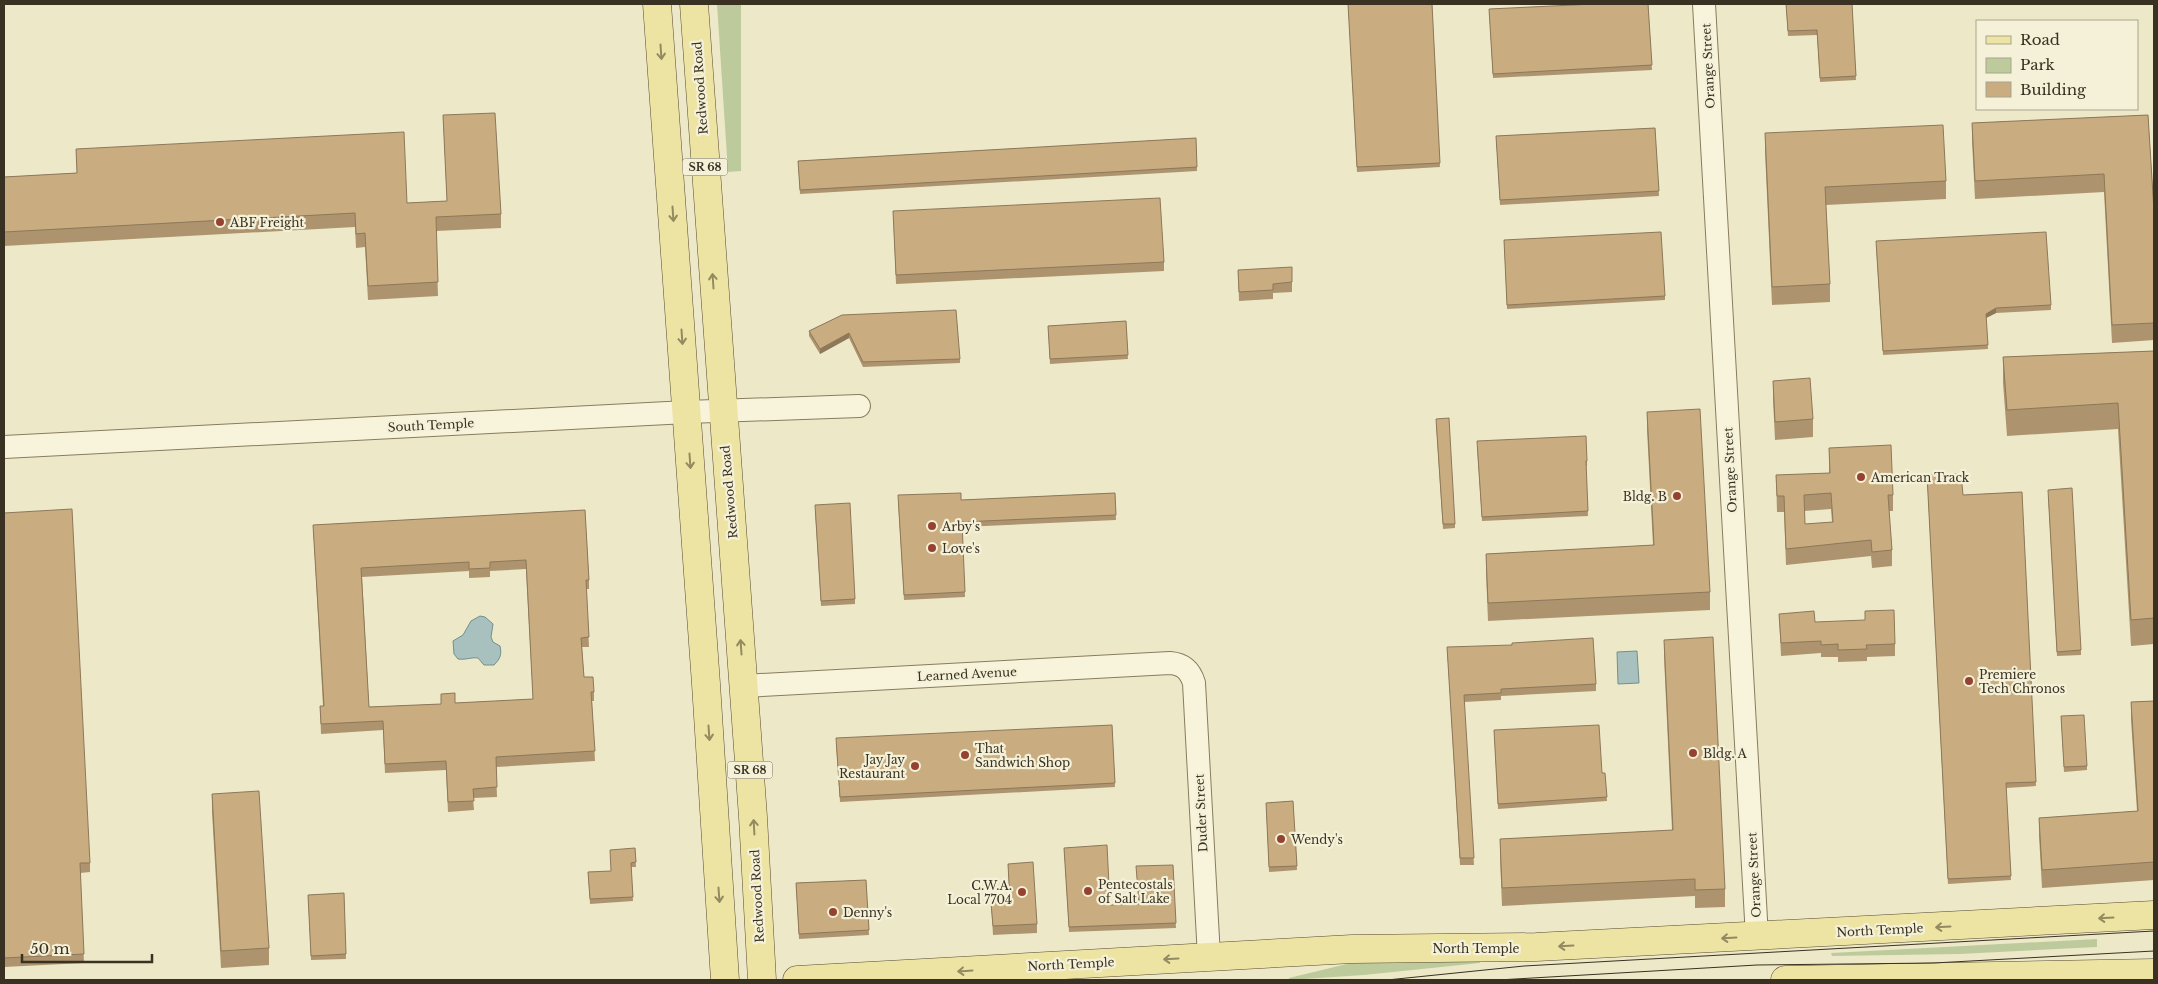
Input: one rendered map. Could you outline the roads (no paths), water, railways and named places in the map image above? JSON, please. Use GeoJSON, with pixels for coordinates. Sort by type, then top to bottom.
{"type":"FeatureCollection","features":[{"type":"Feature","properties":{"kind":"main road","name":"SR 68"},"geometry":{"type":"LineString","coordinates":[[657,4],[687,412],[725,980]]}},
{"type":"Feature","properties":{"kind":"main road","name":"Redwood Road"},"geometry":{"type":"LineString","coordinates":[[694,4],[722,410],[744,686],[762,980]]}},
{"type":"Feature","properties":{"kind":"main road","name":"North Temple"},"geometry":{"type":"LineString","coordinates":[[797,980],[1352,950],[1536,947],[2154,915]]}},
{"type":"Feature","properties":{"kind":"main road"},"geometry":{"type":"LineString","coordinates":[[1798,980],[1986,978],[2154,973]]}},
{"type":"Feature","properties":{"kind":"street","name":"Orange Street"},"geometry":{"type":"LineString","coordinates":[[1704,4],[1757,937]]}},
{"type":"Feature","properties":{"kind":"street","name":"South Temple"},"geometry":{"type":"LineString","coordinates":[[4,447],[722,410],[859,406]]}},
{"type":"Feature","properties":{"kind":"street","name":"Learned Avenue"},"geometry":{"type":"LineString","coordinates":[[744,686],[1170,662],[1183,666],[1188,671]]}},
{"type":"Feature","properties":{"kind":"street","name":"Duder Street"},"geometry":{"type":"LineString","coordinates":[[1188,671],[1194,683],[1209,957]]}},
{"type":"Feature","properties":{"kind":"water"},"geometry":{"type":"Polygon","coordinates":[[[480,616],[485,617],[493,624],[491,637],[493,642],[500,646],[500,657],[494,665],[484,665],[478,658],[458,659],[454,654],[453,641],[463,635],[471,621],[480,616]]]}},
{"type":"Feature","properties":{"kind":"water"},"geometry":{"type":"Polygon","coordinates":[[[1637,651],[1639,683],[1618,684],[1617,652],[1637,651]]]}},
{"type":"Feature","properties":{"kind":"tram line"},"geometry":{"type":"LineString","coordinates":[[1387,980],[1524,966],[2154,931]]}},
{"type":"Feature","properties":{"kind":"tram line"},"geometry":{"type":"LineString","coordinates":[[1498,980],[1757,965],[1934,963],[2154,951]]}},
{"type":"Feature","properties":{"kind":"place","name":"ABF Freight"},"geometry":{"type":"Point","coordinates":[220,222]}},
{"type":"Feature","properties":{"kind":"place","name":"American Track"},"geometry":{"type":"Point","coordinates":[1861,477]}},
{"type":"Feature","properties":{"kind":"place","name":"Bldg. B"},"geometry":{"type":"Point","coordinates":[1677,496]}},
{"type":"Feature","properties":{"kind":"place","name":"Arby's"},"geometry":{"type":"Point","coordinates":[932,526]}},
{"type":"Feature","properties":{"kind":"place","name":"Love's"},"geometry":{"type":"Point","coordinates":[932,548]}},
{"type":"Feature","properties":{"kind":"place","name":"Premiere Tech Chronos"},"geometry":{"type":"Point","coordinates":[1969,681]}},
{"type":"Feature","properties":{"kind":"place","name":"Bldg. A"},"geometry":{"type":"Point","coordinates":[1693,753]}},
{"type":"Feature","properties":{"kind":"place","name":"That Sandwich Shop"},"geometry":{"type":"Point","coordinates":[965,755]}},
{"type":"Feature","properties":{"kind":"place","name":"Jay Jay Restaurant"},"geometry":{"type":"Point","coordinates":[915,766]}},
{"type":"Feature","properties":{"kind":"place","name":"Wendy's"},"geometry":{"type":"Point","coordinates":[1281,839]}},
{"type":"Feature","properties":{"kind":"place","name":"Pentecostals of Salt Lake"},"geometry":{"type":"Point","coordinates":[1088,891]}},
{"type":"Feature","properties":{"kind":"place","name":"C.W.A. Local 7704"},"geometry":{"type":"Point","coordinates":[1022,892]}},
{"type":"Feature","properties":{"kind":"place","name":"Denny's"},"geometry":{"type":"Point","coordinates":[833,912]}}]}
